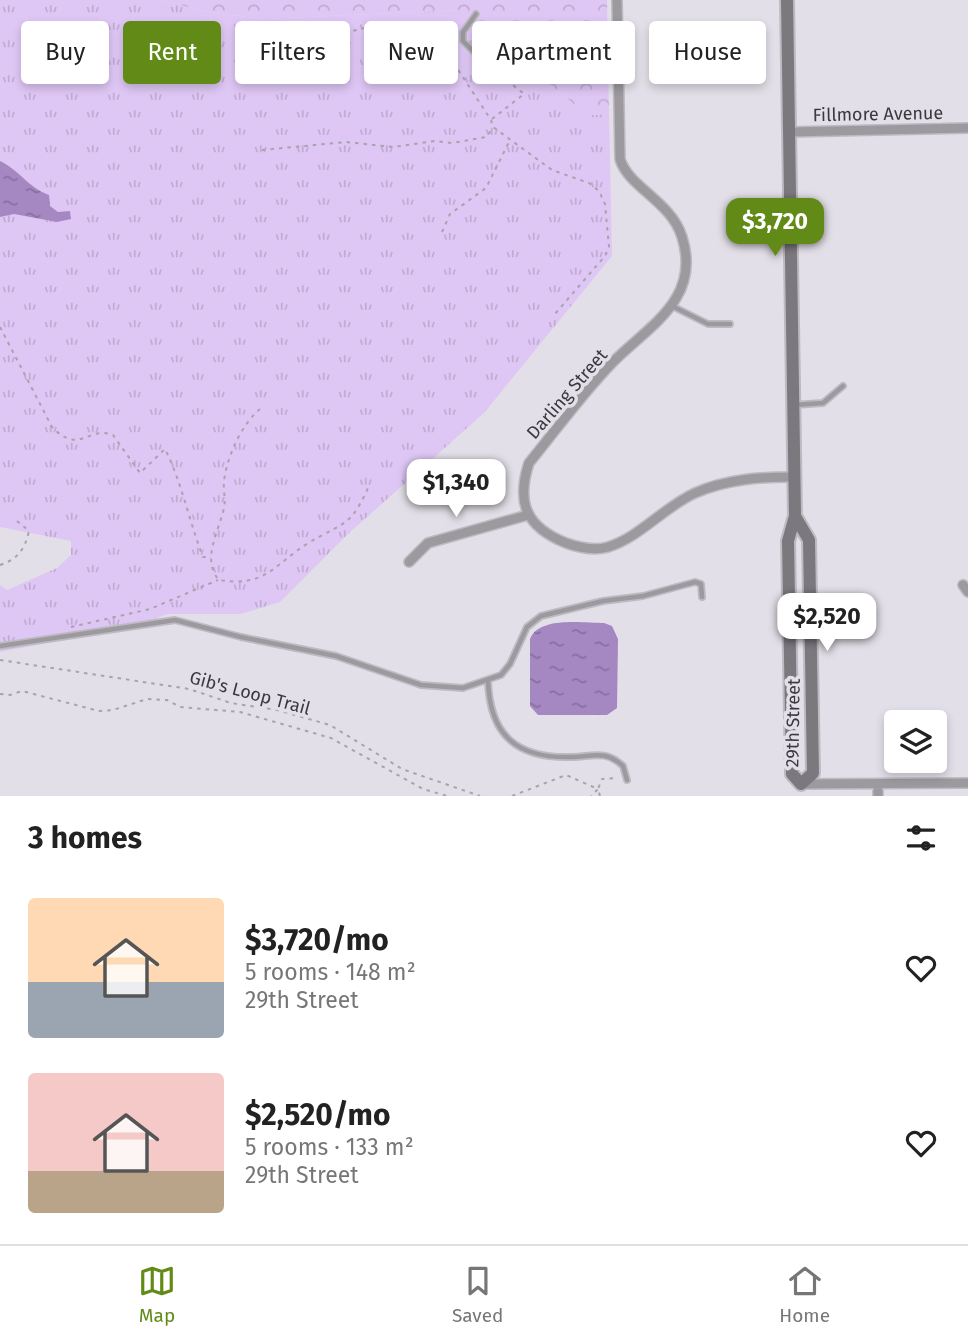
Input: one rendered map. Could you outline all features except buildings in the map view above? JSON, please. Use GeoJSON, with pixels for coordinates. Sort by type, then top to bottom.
{"type":"FeatureCollection","features":[{"type":"Feature","properties":{"kind":"street","name":"Darling Street"},"geometry":{"type":"LineString","coordinates":[[528,515],[523,482],[529,463],[611,363],[673,306],[681,290],[685,270],[682,238],[667,210],[623,170],[620,159],[617,0]]}},
{"type":"Feature","properties":{"kind":"street","name":"29th Street"},"geometry":{"type":"LineString","coordinates":[[787,0],[795,477],[795,516],[788,541],[792,774],[801,784],[813,773],[809,540],[795,516]]}},
{"type":"Feature","properties":{"kind":"street","name":"Fillmore Avenue"},"geometry":{"type":"LineString","coordinates":[[789,132],[968,128]]}},
{"type":"Feature","properties":{"kind":"street"},"geometry":{"type":"LineString","coordinates":[[409,562],[428,543],[528,515],[537,528],[552,537],[591,549],[608,547],[695,493],[745,478],[795,477]]}},
{"type":"Feature","properties":{"kind":"street"},"geometry":{"type":"LineString","coordinates":[[801,784],[968,783]]}},
{"type":"Feature","properties":{"kind":"street"},"geometry":{"type":"LineString","coordinates":[[878,785],[878,796]]}},
{"type":"Feature","properties":{"kind":"lane"},"geometry":{"type":"LineString","coordinates":[[472,50],[463,41],[463,32],[476,14]]}},
{"type":"Feature","properties":{"kind":"lane"},"geometry":{"type":"LineString","coordinates":[[673,306],[708,324],[730,324]]}},
{"type":"Feature","properties":{"kind":"lane"},"geometry":{"type":"LineString","coordinates":[[794,405],[823,403],[844,386]]}},
{"type":"Feature","properties":{"kind":"lane"},"geometry":{"type":"LineString","coordinates":[[0,646],[175,620],[241,638],[336,656],[421,685],[463,688],[488,681],[505,671],[527,628],[541,616],[603,601],[643,596],[695,582],[701,584],[702,597]]}},
{"type":"Feature","properties":{"kind":"lane"},"geometry":{"type":"LineString","coordinates":[[488,681],[492,716],[498,729],[509,740],[550,755],[606,754],[624,766],[627,780]]}},
{"type":"Feature","properties":{"kind":"path"},"geometry":{"type":"LineString","coordinates":[[458,41],[463,41]]}},
{"type":"Feature","properties":{"kind":"path"},"geometry":{"type":"LineString","coordinates":[[458,73],[491,120],[493,127],[552,170],[589,183],[599,191],[608,215],[609,247],[605,257],[554,315]]}},
{"type":"Feature","properties":{"kind":"path"},"geometry":{"type":"LineString","coordinates":[[491,120],[524,94],[512,84]]}},
{"type":"Feature","properties":{"kind":"path"},"geometry":{"type":"LineString","coordinates":[[262,150],[346,142],[385,147],[435,141],[452,143],[486,136],[493,127]]}},
{"type":"Feature","properties":{"kind":"path"},"geometry":{"type":"LineString","coordinates":[[442,232],[450,214],[486,187],[511,139]]}},
{"type":"Feature","properties":{"kind":"path"},"geometry":{"type":"LineString","coordinates":[[0,327],[52,427],[61,436],[77,442],[104,432],[113,435],[140,473],[165,449],[175,469],[187,517],[203,556],[211,558]]}},
{"type":"Feature","properties":{"kind":"path"},"geometry":{"type":"LineString","coordinates":[[219,580],[214,574],[211,558],[225,505],[226,470],[245,426],[260,409]]}},
{"type":"Feature","properties":{"kind":"path"},"geometry":{"type":"LineString","coordinates":[[66,628],[150,609],[219,580],[249,582],[287,562],[309,542],[346,523],[360,506],[370,484]]}},
{"type":"Feature","properties":{"kind":"path"},"geometry":{"type":"LineString","coordinates":[[0,565],[12,561],[25,547],[29,531],[17,521]]}},
{"type":"Feature","properties":{"kind":"path","name":"Gib's Loop Trail"},"geometry":{"type":"LineString","coordinates":[[0,660],[54,666],[108,678],[189,689],[231,704],[277,710],[330,725],[402,769],[480,796]]}},
{"type":"Feature","properties":{"kind":"path","name":"Gib's Loop Trail"},"geometry":{"type":"LineString","coordinates":[[0,694],[10,695],[22,691],[99,711],[113,710],[147,699],[167,700],[180,707],[240,712],[331,738],[423,789],[447,796]]}},
{"type":"Feature","properties":{"kind":"path"},"geometry":{"type":"LineString","coordinates":[[512,796],[566,775],[598,789]]}},
{"type":"Feature","properties":{"kind":"path"},"geometry":{"type":"LineString","coordinates":[[591,796],[604,778],[627,780]]}},
{"type":"Feature","properties":{"kind":"path"},"geometry":{"type":"LineString","coordinates":[[598,789],[600,796]]}},
{"type":"Feature","properties":{"kind":"green space"},"geometry":{"type":"Polygon","coordinates":[[[0,0],[159,0],[214,13],[264,19],[460,10],[473,21],[472,84],[550,84],[587,115],[609,114],[612,256],[484,413],[348,534],[280,602],[241,614],[168,614],[131,627],[0,652],[0,585],[7,590],[57,568],[71,555],[71,541],[0,527],[0,0]]]}},
{"type":"Feature","properties":{"kind":"green space"},"geometry":{"type":"Polygon","coordinates":[[[159,0],[607,0],[607,21],[473,21],[460,10],[264,19],[214,13],[159,0]]]}},
{"type":"Feature","properties":{"kind":"green space"},"geometry":{"type":"Polygon","coordinates":[[[550,84],[608,84],[609,114],[587,115],[550,84]]]}},
{"type":"Feature","properties":{"kind":"water"},"geometry":{"type":"Polygon","coordinates":[[[0,161],[49,195],[50,206],[58,212],[70,211],[71,219],[57,222],[14,214],[0,217],[0,161]]]}},
{"type":"Feature","properties":{"kind":"water"},"geometry":{"type":"Polygon","coordinates":[[[563,622],[604,623],[612,626],[618,639],[617,708],[607,715],[538,715],[530,706],[530,639],[535,632],[542,627],[563,622]]]}}]}
